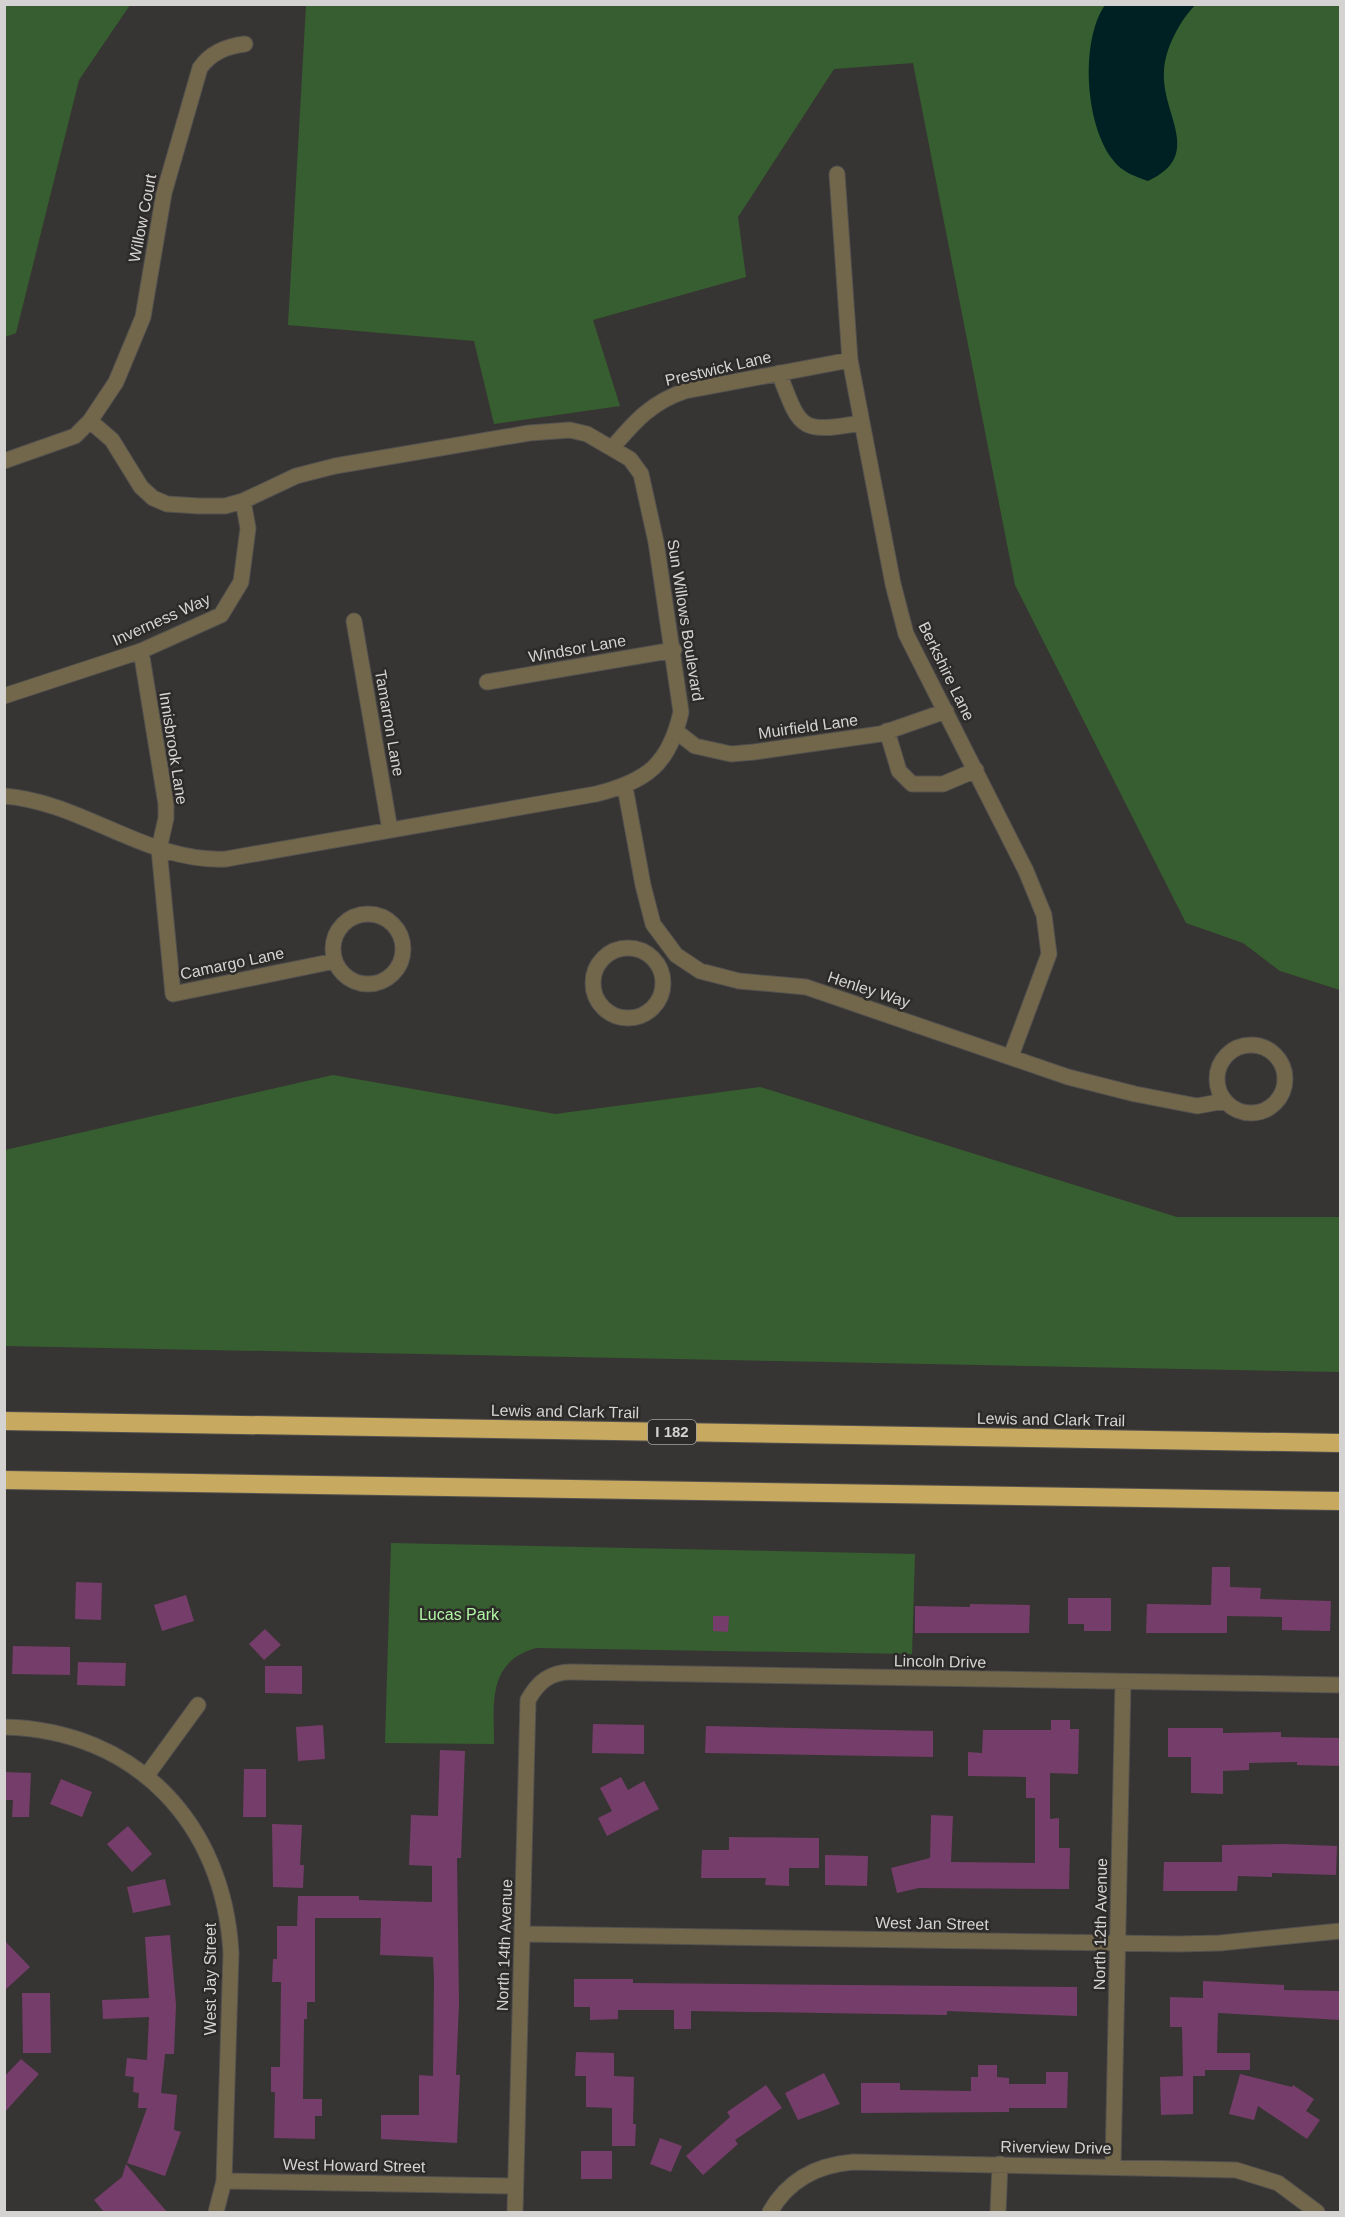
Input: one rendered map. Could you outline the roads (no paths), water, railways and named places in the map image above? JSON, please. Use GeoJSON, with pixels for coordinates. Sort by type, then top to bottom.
{"type":"FeatureCollection","features":[{"type":"Feature","properties":{"kind":"highway","name":"Lewis and Clark Trail"},"geometry":{"type":"LineString","coordinates":[[4,1421],[1341,1443]]}},
{"type":"Feature","properties":{"kind":"highway"},"geometry":{"type":"LineString","coordinates":[[4,1480],[1341,1502]]}},
{"type":"Feature","properties":{"kind":"street","name":"Willow Court"},"geometry":{"type":"LineString","coordinates":[[4,461],[75,436],[90,421],[116,382],[142,317],[164,193],[200,68],[205,60],[229,45],[245,44]]}},
{"type":"Feature","properties":{"kind":"street","name":"Berkshire Lane"},"geometry":{"type":"LineString","coordinates":[[837,174],[850,360],[893,584],[906,634],[1026,870],[1044,915],[1049,954],[1011,1056]]}},
{"type":"Feature","properties":{"kind":"street","name":"Prestwick Lane"},"geometry":{"type":"LineString","coordinates":[[613,447],[647,409],[663,398],[685,391],[850,360]]}},
{"type":"Feature","properties":{"kind":"street"},"geometry":{"type":"LineString","coordinates":[[779,373],[795,414],[808,426],[825,429],[862,423]]}},
{"type":"Feature","properties":{"kind":"street","name":"Sun Willows Boulevard"},"geometry":{"type":"LineString","coordinates":[[4,796],[61,808],[159,849],[188,858],[226,859],[625,786],[651,772],[677,732],[681,712],[674,650],[646,489],[642,474],[630,459],[613,447],[587,434],[570,430],[529,433],[335,466],[296,476],[243,501],[225,506],[199,506],[167,504],[153,498],[141,487],[112,440],[90,421]]}},
{"type":"Feature","properties":{"kind":"street","name":"Inverness Way"},"geometry":{"type":"LineString","coordinates":[[4,696],[141,651],[221,615],[241,582],[248,528],[243,501]]}},
{"type":"Feature","properties":{"kind":"street","name":"Tamarron Lane"},"geometry":{"type":"LineString","coordinates":[[354,621],[390,830]]}},
{"type":"Feature","properties":{"kind":"street","name":"Windsor Lane"},"geometry":{"type":"LineString","coordinates":[[487,682],[674,650]]}},
{"type":"Feature","properties":{"kind":"street","name":"Innisbrook Lane"},"geometry":{"type":"LineString","coordinates":[[141,651],[166,804],[166,818],[159,849]]}},
{"type":"Feature","properties":{"kind":"street","name":"Muirfield Lane"},"geometry":{"type":"LineString","coordinates":[[677,732],[695,746],[731,754],[796,747],[887,731],[946,711]]}},
{"type":"Feature","properties":{"kind":"street"},"geometry":{"type":"LineString","coordinates":[[887,731],[900,771],[912,784],[943,784],[976,770]]}},
{"type":"Feature","properties":{"kind":"street","name":"Henley Way"},"geometry":{"type":"LineString","coordinates":[[625,786],[643,885],[653,924],[676,955],[700,971],[739,981],[806,987],[1068,1077],[1197,1106],[1225,1101]]}},
{"type":"Feature","properties":{"kind":"street","name":"Camargo Lane"},"geometry":{"type":"LineString","coordinates":[[159,849],[173,994],[335,960]]}},
{"type":"Feature","properties":{"kind":"street"},"geometry":{"type":"LineString","coordinates":[[368,914],[389,921],[401,939],[400,963],[393,972],[373,983],[350,978],[335,960],[333,950],[339,928],[357,915],[368,914]]}},
{"type":"Feature","properties":{"kind":"street"},"geometry":{"type":"LineString","coordinates":[[650,956],[665,943]]}},
{"type":"Feature","properties":{"kind":"street"},"geometry":{"type":"LineString","coordinates":[[629,948],[650,956],[662,974],[663,985],[654,1007],[633,1018],[610,1013],[596,995],[595,973],[600,963],[608,955],[629,948]]}},
{"type":"Feature","properties":{"kind":"street"},"geometry":{"type":"LineString","coordinates":[[1248,1045],[1260,1046],[1279,1059],[1285,1081],[1276,1102],[1257,1113],[1246,1113],[1235,1109],[1225,1101],[1217,1083],[1217,1072],[1228,1054],[1248,1045]]}},
{"type":"Feature","properties":{"kind":"street","name":"Lincoln Drive"},"geometry":{"type":"LineString","coordinates":[[541,1682],[560,1672],[1341,1685]]}},
{"type":"Feature","properties":{"kind":"street","name":"North 14th Avenue"},"geometry":{"type":"LineString","coordinates":[[515,2212],[528,1700],[541,1682]]}},
{"type":"Feature","properties":{"kind":"street","name":"North 12th Avenue"},"geometry":{"type":"LineString","coordinates":[[1113,2166],[1123,1682]]}},
{"type":"Feature","properties":{"kind":"street"},"geometry":{"type":"LineString","coordinates":[[147,1775],[198,1705]]}},
{"type":"Feature","properties":{"kind":"street","name":"West Jay Street"},"geometry":{"type":"LineString","coordinates":[[4,1727],[46,1731],[74,1737],[101,1748],[147,1775],[170,1797],[193,1827],[212,1860],[224,1896],[231,1953],[224,2181]]}},
{"type":"Feature","properties":{"kind":"street","name":"West Jan Street"},"geometry":{"type":"LineString","coordinates":[[522,1934],[1118,1944],[1220,1943],[1341,1931]]}},
{"type":"Feature","properties":{"kind":"street","name":"Riverview Drive"},"geometry":{"type":"LineString","coordinates":[[770,2212],[789,2188],[818,2169],[835,2164],[1000,2164],[1218,2168],[1258,2175],[1297,2195],[1317,2212]]}},
{"type":"Feature","properties":{"kind":"street"},"geometry":{"type":"LineString","coordinates":[[998,2212],[1000,2164]]}},
{"type":"Feature","properties":{"kind":"street"},"geometry":{"type":"LineString","coordinates":[[216,2212],[224,2181]]}},
{"type":"Feature","properties":{"kind":"street","name":"West Howard Street"},"geometry":{"type":"LineString","coordinates":[[224,2181],[516,2186]]}},
{"type":"Feature","properties":{"kind":"water"},"geometry":{"type":"Polygon","coordinates":[[[1105,5],[1195,5],[1174,35],[1165,62],[1165,87],[1176,133],[1177,146],[1174,159],[1165,171],[1148,181],[1120,168],[1104,145],[1096,126],[1089,83],[1089,61],[1097,21],[1105,5]]]}},
{"type":"Feature","properties":{"kind":"park label","name":"Lucas Park"},"geometry":{"type":"Point","coordinates":[459,1614]}}]}
